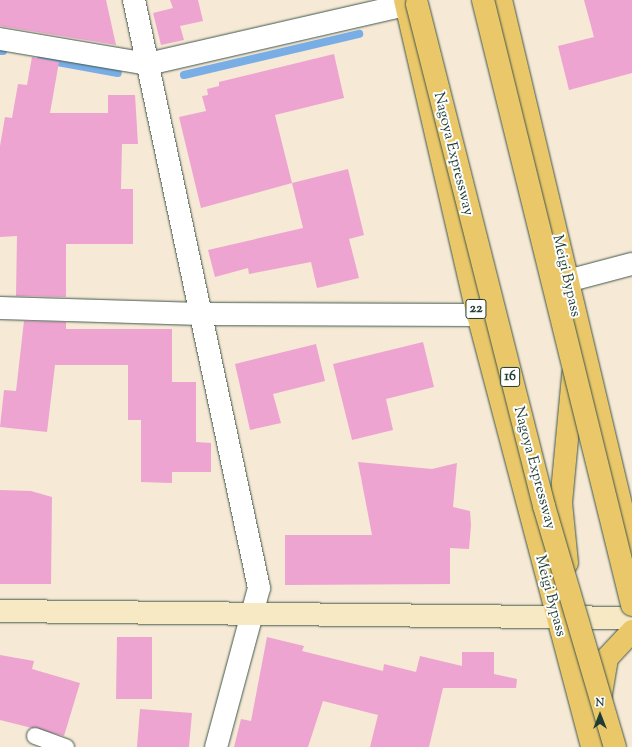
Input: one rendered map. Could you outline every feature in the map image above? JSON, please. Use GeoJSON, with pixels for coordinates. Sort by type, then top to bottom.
{"type":"FeatureCollection","features":[{"type":"Feature","properties":{"kind":"highway"},"geometry":{"type":"LineString","coordinates":[[483,0],[632,605]]}},
{"type":"Feature","properties":{"kind":"highway","name":"Meigi Bypass"},"geometry":{"type":"LineString","coordinates":[[501,0],[632,551]]}},
{"type":"Feature","properties":{"kind":"highway","name":"Meigi Bypass"},"geometry":{"type":"LineString","coordinates":[[409,2],[478,315],[555,616],[592,747]]}},
{"type":"Feature","properties":{"kind":"highway","name":"Nagoya Expressway"},"geometry":{"type":"LineString","coordinates":[[409,2],[544,506],[615,747]]}},
{"type":"Feature","properties":{"kind":"highway"},"geometry":{"type":"LineString","coordinates":[[555,616],[569,578],[561,503],[574,356],[567,281]]}},
{"type":"Feature","properties":{"kind":"highway"},"geometry":{"type":"LineString","coordinates":[[600,747],[601,680],[607,658],[632,631]]}},
{"type":"Feature","properties":{"kind":"street"},"geometry":{"type":"LineString","coordinates":[[134,0],[259,588],[254,616],[216,747]]}},
{"type":"Feature","properties":{"kind":"street"},"geometry":{"type":"LineString","coordinates":[[0,39],[148,64],[409,2]]}},
{"type":"Feature","properties":{"kind":"street"},"geometry":{"type":"LineString","coordinates":[[567,281],[632,264]]}},
{"type":"Feature","properties":{"kind":"street"},"geometry":{"type":"LineString","coordinates":[[0,308],[201,314],[478,315]]}},
{"type":"Feature","properties":{"kind":"street"},"geometry":{"type":"LineString","coordinates":[[0,612],[254,616],[555,616],[632,618]]}},
{"type":"Feature","properties":{"kind":"lane"},"geometry":{"type":"LineString","coordinates":[[35,736],[66,747]]}},
{"type":"Feature","properties":{"kind":"building"},"geometry":{"type":"Polygon","coordinates":[[[0,0],[106,0],[116,45],[0,26],[0,0]]]}},
{"type":"Feature","properties":{"kind":"building"},"geometry":{"type":"Polygon","coordinates":[[[170,0],[198,0],[203,21],[180,26],[184,40],[161,45],[153,13],[173,8],[170,0]]]}},
{"type":"Feature","properties":{"kind":"building"},"geometry":{"type":"Polygon","coordinates":[[[584,0],[632,0],[632,73],[569,90],[558,46],[594,37],[584,0]]]}},
{"type":"Feature","properties":{"kind":"building"},"geometry":{"type":"Polygon","coordinates":[[[334,54],[344,98],[275,115],[292,183],[201,208],[179,117],[206,111],[202,96],[208,95],[207,89],[219,86],[219,82],[334,54]]]}},
{"type":"Feature","properties":{"kind":"building"},"geometry":{"type":"Polygon","coordinates":[[[32,57],[59,62],[50,113],[108,113],[108,95],[135,95],[138,144],[122,144],[121,189],[133,189],[133,244],[66,244],[66,297],[16,296],[17,236],[0,237],[0,146],[5,117],[12,118],[18,84],[27,85],[32,57]]]}},
{"type":"Feature","properties":{"kind":"building"},"geometry":{"type":"Polygon","coordinates":[[[348,169],[364,235],[349,239],[359,278],[317,288],[311,262],[249,274],[248,268],[215,277],[208,250],[303,228],[292,183],[348,169]]]}},
{"type":"Feature","properties":{"kind":"building"},"geometry":{"type":"Polygon","coordinates":[[[24,321],[66,322],[66,329],[172,329],[172,382],[196,382],[196,442],[211,443],[211,472],[172,472],[172,483],[141,482],[141,420],[128,420],[128,365],[55,365],[47,432],[0,427],[4,390],[16,391],[24,321]]]}},
{"type":"Feature","properties":{"kind":"building"},"geometry":{"type":"Polygon","coordinates":[[[423,342],[434,387],[386,399],[393,430],[352,440],[333,364],[423,342]]]}},
{"type":"Feature","properties":{"kind":"building"},"geometry":{"type":"Polygon","coordinates":[[[316,344],[325,381],[273,394],[281,423],[250,430],[235,364],[316,344]]]}},
{"type":"Feature","properties":{"kind":"building"},"geometry":{"type":"Polygon","coordinates":[[[358,462],[432,469],[457,463],[453,507],[470,511],[471,525],[469,549],[450,548],[450,584],[285,585],[285,535],[372,535],[358,462]]]}},
{"type":"Feature","properties":{"kind":"building"},"geometry":{"type":"Polygon","coordinates":[[[0,490],[31,491],[52,497],[51,584],[0,584],[0,490]]]}},
{"type":"Feature","properties":{"kind":"building"},"geometry":{"type":"Polygon","coordinates":[[[117,637],[152,637],[152,699],[116,699],[117,637]]]}},
{"type":"Feature","properties":{"kind":"building"},"geometry":{"type":"Polygon","coordinates":[[[267,637],[304,646],[302,651],[383,671],[384,664],[416,672],[420,656],[462,666],[462,652],[494,652],[494,674],[517,679],[516,688],[443,688],[429,747],[370,747],[378,715],[323,701],[308,747],[234,747],[241,719],[251,721],[267,637]]]}},
{"type":"Feature","properties":{"kind":"building"},"geometry":{"type":"Polygon","coordinates":[[[0,655],[34,661],[32,669],[80,683],[64,736],[0,720],[0,655]]]}},
{"type":"Feature","properties":{"kind":"building"},"geometry":{"type":"Polygon","coordinates":[[[140,709],[192,713],[189,747],[137,747],[140,709]]]}},
{"type":"Feature","properties":{"kind":"waterway"},"geometry":{"type":"LineString","coordinates":[[184,75],[359,34]]}},
{"type":"Feature","properties":{"kind":"waterway"},"geometry":{"type":"LineString","coordinates":[[41,59],[118,73]]}}]}
